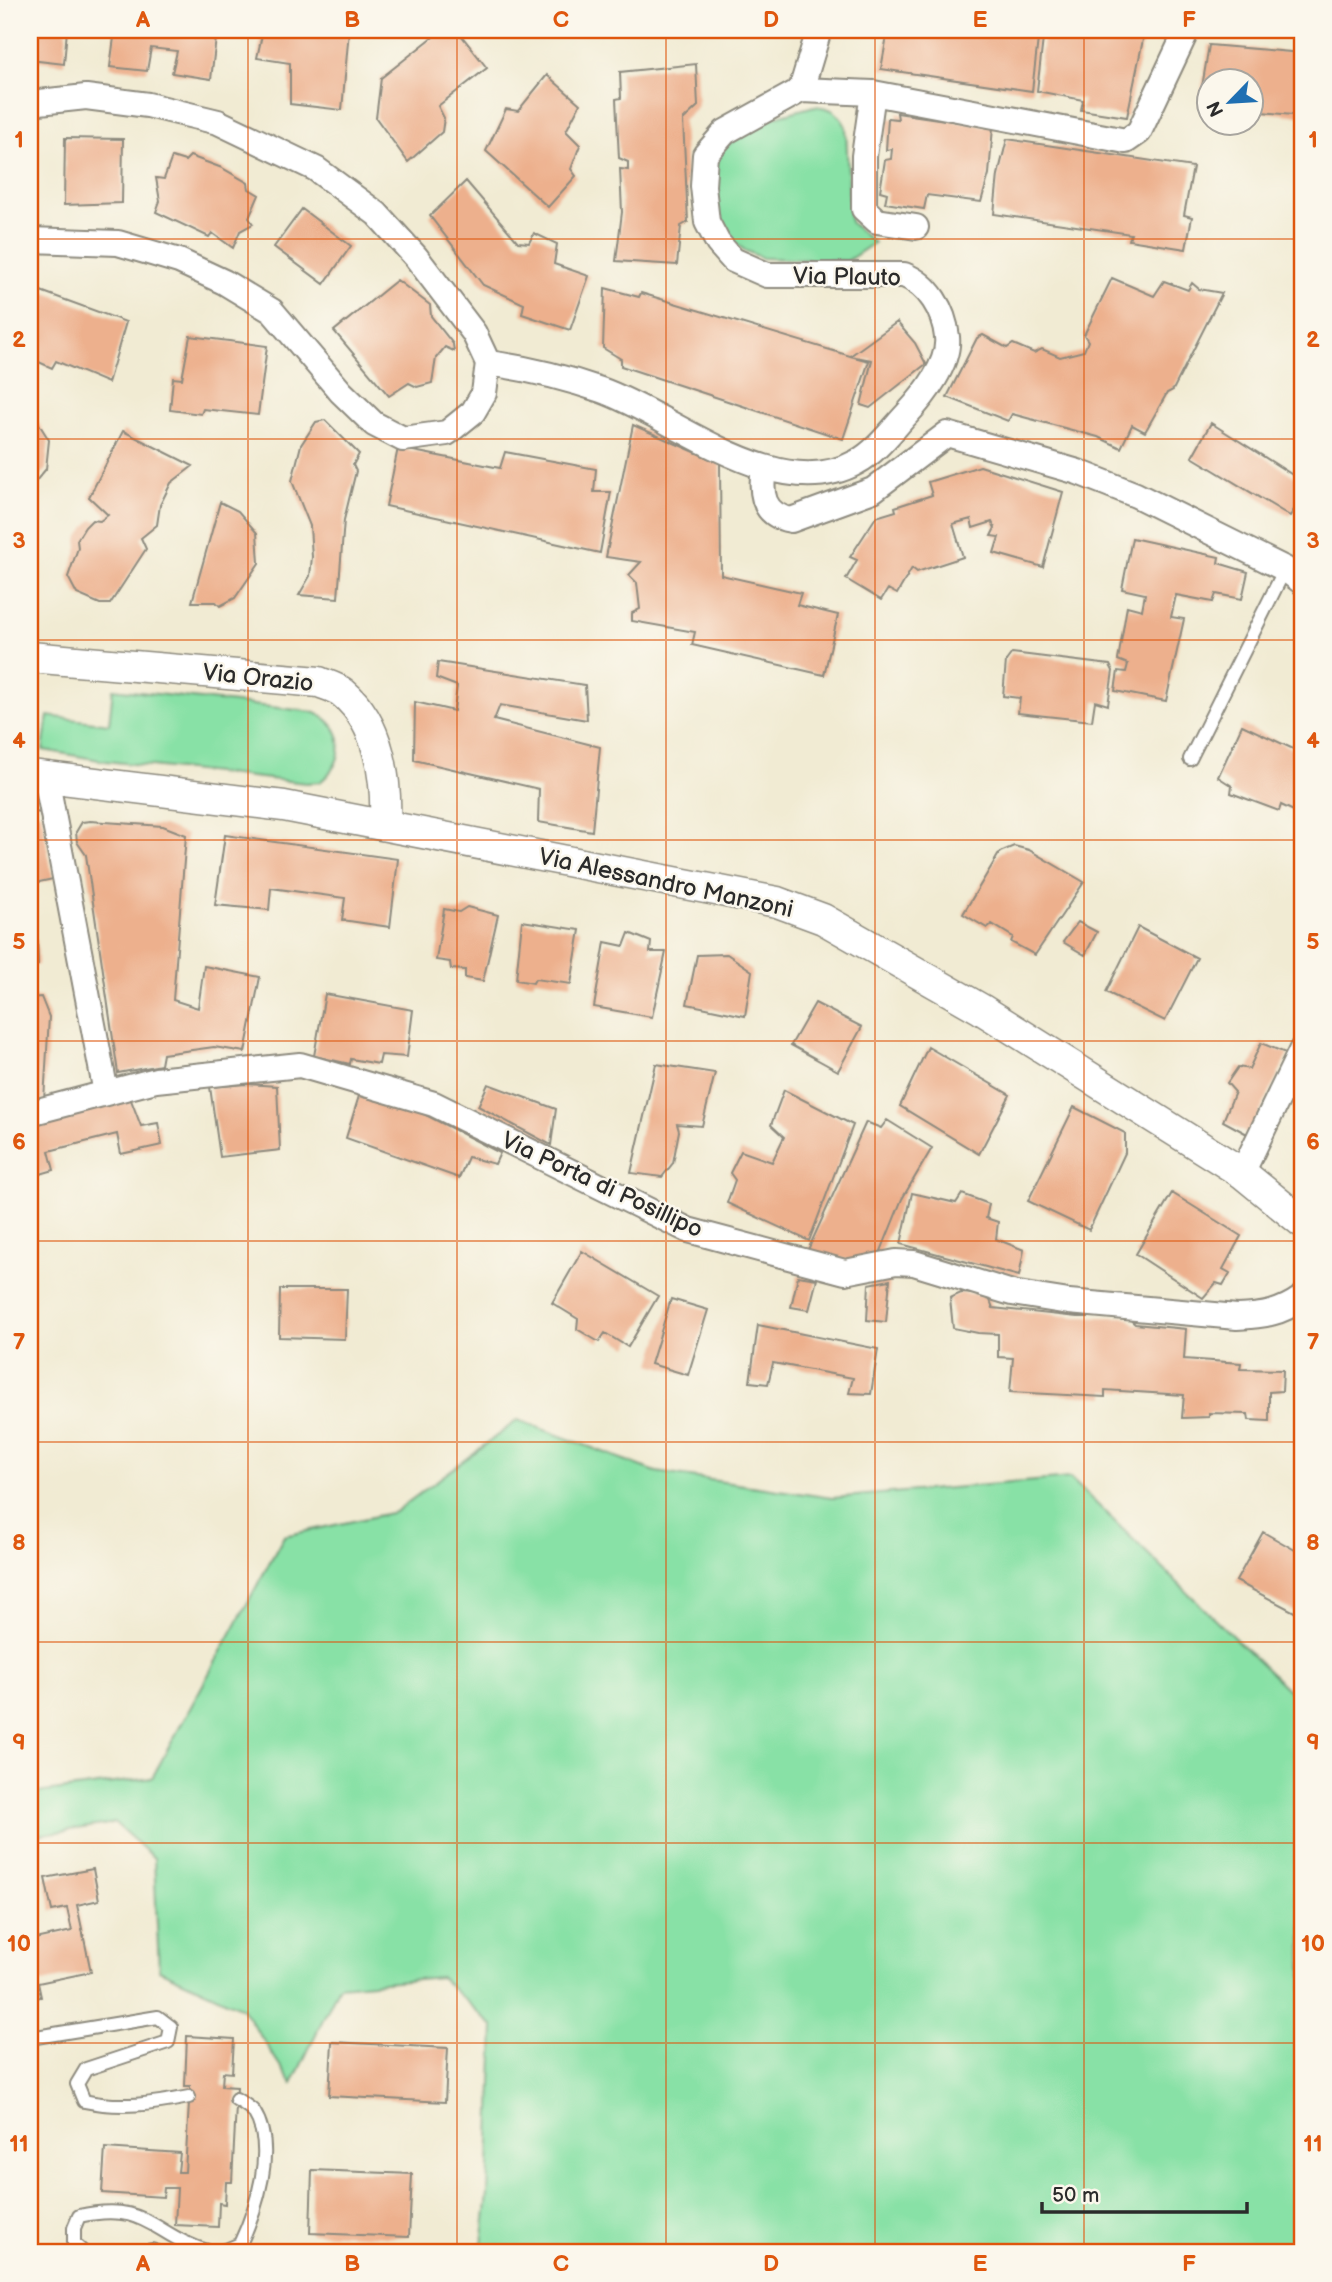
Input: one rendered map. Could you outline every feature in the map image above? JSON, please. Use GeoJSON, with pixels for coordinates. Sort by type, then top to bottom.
{"type":"FeatureCollection","features":[{"type":"Feature","properties":{"kind":"street"},"geometry":{"type":"LineString","coordinates":[[819,30],[800,90],[873,93],[1131,140],[1139,132],[1187,30]]}},
{"type":"Feature","properties":{"kind":"street","name":"Via Plauto"},"geometry":{"type":"LineString","coordinates":[[488,363],[602,390],[764,468],[789,474],[825,472],[857,462],[919,401],[946,354],[947,338],[938,307],[918,280],[904,275],[767,275],[733,260],[718,243],[707,222],[703,186],[705,155],[725,132],[800,90]]}},
{"type":"Feature","properties":{"kind":"street"},"geometry":{"type":"LineString","coordinates":[[873,93],[864,156],[864,209],[877,220],[916,227]]}},
{"type":"Feature","properties":{"kind":"street"},"geometry":{"type":"LineString","coordinates":[[30,103],[86,97],[148,105],[218,122],[316,169],[377,214],[416,257],[474,333],[488,363],[484,393],[473,412],[447,433],[403,439],[374,424],[341,392],[272,311],[224,282],[179,261],[118,243],[30,240]]}},
{"type":"Feature","properties":{"kind":"street"},"geometry":{"type":"LineString","coordinates":[[764,468],[761,489],[764,501],[771,513],[791,520],[873,490],[947,434],[1078,472],[1136,495],[1293,575]]}},
{"type":"Feature","properties":{"kind":"street","name":"Via Orazio"},"geometry":{"type":"LineString","coordinates":[[30,657],[318,682],[342,692],[364,717],[382,767],[385,824]]}},
{"type":"Feature","properties":{"kind":"street"},"geometry":{"type":"LineString","coordinates":[[38,776],[106,1093]]}},
{"type":"Feature","properties":{"kind":"street","name":"Via Alessandro Manzoni"},"geometry":{"type":"LineString","coordinates":[[38,776],[284,806],[777,902],[823,919],[981,1009],[1242,1173],[1302,1222]]}},
{"type":"Feature","properties":{"kind":"street"},"geometry":{"type":"LineString","coordinates":[[1242,1173],[1302,1049]]}},
{"type":"Feature","properties":{"kind":"street","name":"Via Porta di Posillipo"},"geometry":{"type":"LineString","coordinates":[[30,1113],[156,1080],[300,1065],[434,1104],[688,1230],[845,1272],[896,1262],[914,1263],[1024,1294],[1069,1302],[1237,1317],[1265,1316],[1286,1310],[1302,1298]]}},
{"type":"Feature","properties":{"kind":"lane"},"geometry":{"type":"LineString","coordinates":[[1189,759],[1293,575]]}},
{"type":"Feature","properties":{"kind":"lane"},"geometry":{"type":"LineString","coordinates":[[30,2038],[158,2017],[171,2027],[168,2042],[86,2069],[77,2084],[84,2101],[108,2107],[144,2106],[189,2097]]}},
{"type":"Feature","properties":{"kind":"lane"},"geometry":{"type":"LineString","coordinates":[[221,2252],[240,2244],[255,2212],[262,2180],[262,2141],[253,2111],[236,2098]]}},
{"type":"Feature","properties":{"kind":"lane"},"geometry":{"type":"LineString","coordinates":[[83,2252],[74,2244],[74,2228],[79,2216],[107,2209],[135,2214],[191,2247],[211,2252]]}},
{"type":"Feature","properties":{"kind":"lane"},"geometry":{"type":"LineString","coordinates":[[141,2252],[158,2252]]}},
{"type":"Feature","properties":{"kind":"green space"},"geometry":{"type":"Polygon","coordinates":[[[814,106],[834,111],[846,127],[850,222],[874,243],[847,261],[762,258],[733,242],[719,223],[712,201],[715,153],[767,119],[814,106]]]}},
{"type":"Feature","properties":{"kind":"green space"},"geometry":{"type":"Polygon","coordinates":[[[113,689],[314,712],[333,726],[340,744],[339,754],[329,773],[320,782],[306,783],[105,761],[43,750],[48,716],[109,724],[113,689]]]}},
{"type":"Feature","properties":{"kind":"green space"},"geometry":{"type":"Polygon","coordinates":[[[518,1420],[656,1472],[832,1498],[1070,1478],[1288,1690],[1302,1693],[1302,2252],[481,2252],[488,2195],[494,2027],[440,1977],[339,1986],[292,2084],[242,2008],[159,1970],[154,1858],[115,1823],[30,1836],[30,1794],[152,1778],[284,1536],[395,1512],[518,1420]]]}},
{"type":"Feature","properties":{"kind":"building"},"geometry":{"type":"Polygon","coordinates":[[[30,30],[67,30],[64,64],[30,60],[30,30]]]}},
{"type":"Feature","properties":{"kind":"building"},"geometry":{"type":"Polygon","coordinates":[[[115,30],[217,30],[211,79],[172,73],[177,51],[151,48],[147,71],[110,67],[115,30]]]}},
{"type":"Feature","properties":{"kind":"building"},"geometry":{"type":"Polygon","coordinates":[[[263,30],[349,30],[342,110],[290,104],[290,63],[257,58],[263,30]]]}},
{"type":"Feature","properties":{"kind":"building"},"geometry":{"type":"Polygon","coordinates":[[[442,30],[457,30],[487,68],[438,106],[444,118],[442,132],[408,162],[376,118],[381,78],[442,30]]]}},
{"type":"Feature","properties":{"kind":"building"},"geometry":{"type":"Polygon","coordinates":[[[888,30],[1039,30],[1032,91],[881,69],[888,30]]]}},
{"type":"Feature","properties":{"kind":"building"},"geometry":{"type":"Polygon","coordinates":[[[1044,30],[1084,30],[1085,36],[1092,39],[1094,30],[1145,30],[1127,117],[1081,110],[1083,100],[1037,91],[1044,30]]]}},
{"type":"Feature","properties":{"kind":"building"},"geometry":{"type":"Polygon","coordinates":[[[1209,45],[1302,53],[1302,116],[1266,112],[1266,66],[1206,66],[1209,45]]]}},
{"type":"Feature","properties":{"kind":"building"},"geometry":{"type":"Polygon","coordinates":[[[696,64],[698,106],[683,120],[688,222],[681,226],[677,265],[616,261],[622,212],[620,169],[628,170],[628,162],[619,158],[616,99],[621,98],[620,72],[696,64]]]}},
{"type":"Feature","properties":{"kind":"building"},"geometry":{"type":"Polygon","coordinates":[[[547,75],[580,104],[566,131],[580,145],[571,169],[576,176],[548,207],[486,151],[506,109],[518,111],[547,75]]]}},
{"type":"Feature","properties":{"kind":"building"},"geometry":{"type":"Polygon","coordinates":[[[897,113],[993,127],[989,174],[981,202],[927,195],[924,209],[885,203],[887,193],[880,191],[885,160],[891,159],[892,149],[886,150],[888,118],[898,119],[897,113]]]}},
{"type":"Feature","properties":{"kind":"building"},"geometry":{"type":"Polygon","coordinates":[[[65,138],[123,139],[122,203],[64,205],[65,138]]]}},
{"type":"Feature","properties":{"kind":"building"},"geometry":{"type":"Polygon","coordinates":[[[1007,139],[1193,167],[1184,215],[1192,217],[1186,249],[1129,240],[1131,234],[994,214],[998,175],[1007,139]]]}},
{"type":"Feature","properties":{"kind":"building"},"geometry":{"type":"Polygon","coordinates":[[[190,156],[222,168],[248,183],[249,189],[259,195],[249,218],[253,224],[240,231],[233,248],[212,233],[209,237],[156,212],[160,201],[156,178],[164,179],[172,157],[185,161],[190,156]]]}},
{"type":"Feature","properties":{"kind":"building"},"geometry":{"type":"Polygon","coordinates":[[[466,181],[518,242],[529,243],[534,233],[557,244],[554,264],[589,276],[570,330],[522,314],[524,304],[483,285],[430,216],[466,181]]]}},
{"type":"Feature","properties":{"kind":"building"},"geometry":{"type":"Polygon","coordinates":[[[302,209],[351,246],[324,284],[274,247],[302,209]]]}},
{"type":"Feature","properties":{"kind":"building"},"geometry":{"type":"Polygon","coordinates":[[[1112,278],[1154,296],[1164,281],[1188,290],[1192,283],[1199,289],[1222,293],[1173,390],[1167,393],[1145,432],[1132,425],[1121,448],[1098,437],[1012,414],[1008,421],[947,397],[977,338],[983,335],[1007,348],[1013,344],[1034,353],[1042,349],[1060,357],[1084,351],[1088,341],[1084,335],[1112,278]]]}},
{"type":"Feature","properties":{"kind":"building"},"geometry":{"type":"Polygon","coordinates":[[[397,280],[430,305],[431,316],[453,344],[454,351],[445,347],[436,358],[432,383],[417,387],[409,383],[389,396],[334,331],[397,280]]]}},
{"type":"Feature","properties":{"kind":"building"},"geometry":{"type":"Polygon","coordinates":[[[605,288],[639,297],[641,293],[869,361],[843,439],[621,366],[621,359],[603,348],[605,288]]]}},
{"type":"Feature","properties":{"kind":"building"},"geometry":{"type":"Polygon","coordinates":[[[38,290],[126,322],[108,383],[56,361],[52,368],[30,358],[30,312],[38,290]]]}},
{"type":"Feature","properties":{"kind":"building"},"geometry":{"type":"Polygon","coordinates":[[[897,322],[915,343],[926,364],[870,408],[861,405],[872,360],[850,356],[897,322]]]}},
{"type":"Feature","properties":{"kind":"building"},"geometry":{"type":"Polygon","coordinates":[[[190,336],[267,346],[258,415],[203,409],[201,414],[170,410],[173,378],[182,379],[190,336]]]}},
{"type":"Feature","properties":{"kind":"building"},"geometry":{"type":"Polygon","coordinates":[[[30,420],[39,424],[49,440],[46,469],[30,488],[30,420]]]}},
{"type":"Feature","properties":{"kind":"building"},"geometry":{"type":"Polygon","coordinates":[[[325,420],[359,454],[353,465],[356,471],[344,520],[338,598],[299,595],[310,576],[312,557],[310,526],[292,481],[301,445],[316,422],[325,420]]]}},
{"type":"Feature","properties":{"kind":"building"},"geometry":{"type":"Polygon","coordinates":[[[1211,423],[1302,481],[1302,497],[1290,516],[1192,457],[1211,423]]]}},
{"type":"Feature","properties":{"kind":"building"},"geometry":{"type":"Polygon","coordinates":[[[633,425],[720,463],[721,575],[801,593],[797,605],[838,615],[824,675],[692,645],[695,632],[632,621],[632,613],[640,609],[637,583],[629,575],[641,562],[606,557],[633,425]]]}},
{"type":"Feature","properties":{"kind":"building"},"geometry":{"type":"Polygon","coordinates":[[[123,431],[193,466],[171,483],[160,505],[157,525],[141,538],[146,549],[110,604],[100,604],[77,594],[68,577],[78,548],[77,540],[85,527],[92,520],[100,521],[108,515],[89,497],[123,431]]]}},
{"type":"Feature","properties":{"kind":"building"},"geometry":{"type":"Polygon","coordinates":[[[398,448],[500,468],[505,452],[596,469],[594,492],[611,492],[600,553],[386,506],[398,448]]]}},
{"type":"Feature","properties":{"kind":"building"},"geometry":{"type":"Polygon","coordinates":[[[980,466],[1063,492],[1043,567],[994,553],[999,537],[991,536],[995,528],[992,522],[973,528],[971,519],[953,524],[963,557],[917,572],[912,568],[897,594],[888,589],[881,600],[846,579],[857,560],[850,557],[876,517],[896,511],[895,507],[932,495],[928,482],[980,466]]]}},
{"type":"Feature","properties":{"kind":"building"},"geometry":{"type":"Polygon","coordinates":[[[220,502],[238,511],[257,533],[259,563],[235,598],[220,606],[216,602],[192,602],[220,502]]]}},
{"type":"Feature","properties":{"kind":"building"},"geometry":{"type":"Polygon","coordinates":[[[1132,538],[1219,557],[1218,563],[1248,572],[1242,599],[1216,594],[1213,602],[1176,595],[1171,617],[1184,619],[1166,701],[1115,691],[1118,671],[1126,672],[1128,664],[1118,660],[1127,606],[1142,610],[1145,594],[1122,589],[1132,538]]]}},
{"type":"Feature","properties":{"kind":"building"},"geometry":{"type":"Polygon","coordinates":[[[1012,653],[1110,665],[1113,671],[1108,705],[1095,701],[1092,721],[1018,713],[1020,698],[1003,696],[1006,661],[1012,653]]]}},
{"type":"Feature","properties":{"kind":"building"},"geometry":{"type":"Polygon","coordinates":[[[438,662],[585,685],[587,720],[500,705],[494,720],[600,747],[592,831],[538,822],[539,789],[414,760],[415,702],[454,711],[457,686],[436,678],[438,662]]]}},
{"type":"Feature","properties":{"kind":"building"},"geometry":{"type":"Polygon","coordinates":[[[1242,725],[1302,753],[1302,815],[1281,805],[1279,811],[1231,793],[1232,786],[1218,777],[1242,725]]]}},
{"type":"Feature","properties":{"kind":"building"},"geometry":{"type":"Polygon","coordinates":[[[30,811],[41,813],[53,879],[30,884],[30,811]]]}},
{"type":"Feature","properties":{"kind":"building"},"geometry":{"type":"Polygon","coordinates":[[[82,822],[163,826],[186,835],[173,1000],[198,1008],[204,966],[260,977],[245,1052],[214,1047],[163,1054],[161,1065],[118,1073],[86,855],[77,842],[76,832],[82,822]]]}},
{"type":"Feature","properties":{"kind":"building"},"geometry":{"type":"Polygon","coordinates":[[[225,835],[398,859],[390,927],[342,920],[345,898],[271,888],[269,910],[215,905],[225,835]]]}},
{"type":"Feature","properties":{"kind":"building"},"geometry":{"type":"Polygon","coordinates":[[[1014,846],[1029,850],[1084,882],[1035,955],[1011,942],[1013,937],[992,924],[987,928],[963,914],[1000,852],[1014,846]]]}},
{"type":"Feature","properties":{"kind":"building"},"geometry":{"type":"Polygon","coordinates":[[[467,907],[498,915],[483,981],[465,978],[465,970],[451,969],[450,962],[436,960],[444,909],[459,912],[467,907]]]}},
{"type":"Feature","properties":{"kind":"building"},"geometry":{"type":"Polygon","coordinates":[[[522,921],[580,930],[571,984],[535,979],[533,983],[516,980],[522,921]]]}},
{"type":"Feature","properties":{"kind":"building"},"geometry":{"type":"Polygon","coordinates":[[[1078,922],[1097,932],[1085,955],[1063,942],[1078,922]]]}},
{"type":"Feature","properties":{"kind":"building"},"geometry":{"type":"Polygon","coordinates":[[[1138,927],[1197,958],[1165,1021],[1106,992],[1138,927]]]}},
{"type":"Feature","properties":{"kind":"building"},"geometry":{"type":"Polygon","coordinates":[[[629,933],[651,942],[650,952],[666,952],[652,1017],[594,1007],[605,942],[624,946],[629,933]]]}},
{"type":"Feature","properties":{"kind":"building"},"geometry":{"type":"Polygon","coordinates":[[[30,939],[37,940],[38,965],[30,966],[30,939]]]}},
{"type":"Feature","properties":{"kind":"building"},"geometry":{"type":"Polygon","coordinates":[[[727,954],[752,971],[745,1016],[687,1004],[697,955],[727,954]]]}},
{"type":"Feature","properties":{"kind":"building"},"geometry":{"type":"Polygon","coordinates":[[[325,994],[413,1010],[407,1057],[381,1055],[379,1064],[351,1059],[350,1064],[314,1056],[325,994]]]}},
{"type":"Feature","properties":{"kind":"building"},"geometry":{"type":"Polygon","coordinates":[[[41,997],[49,1017],[44,1100],[30,1103],[30,998],[41,997]]]}},
{"type":"Feature","properties":{"kind":"building"},"geometry":{"type":"Polygon","coordinates":[[[815,1003],[862,1027],[838,1071],[791,1045],[815,1003]]]}},
{"type":"Feature","properties":{"kind":"building"},"geometry":{"type":"Polygon","coordinates":[[[1261,1043],[1288,1054],[1249,1135],[1223,1121],[1235,1092],[1227,1083],[1238,1067],[1249,1069],[1261,1043]]]}},
{"type":"Feature","properties":{"kind":"building"},"geometry":{"type":"Polygon","coordinates":[[[928,1047],[1010,1095],[979,1154],[900,1106],[928,1047]]]}},
{"type":"Feature","properties":{"kind":"building"},"geometry":{"type":"Polygon","coordinates":[[[656,1064],[715,1073],[702,1126],[677,1124],[679,1131],[673,1163],[662,1177],[631,1173],[656,1064]]]}},
{"type":"Feature","properties":{"kind":"building"},"geometry":{"type":"Polygon","coordinates":[[[247,1084],[277,1086],[280,1150],[220,1157],[210,1087],[247,1084]]]}},
{"type":"Feature","properties":{"kind":"building"},"geometry":{"type":"Polygon","coordinates":[[[488,1084],[556,1109],[551,1145],[478,1106],[488,1084]]]}},
{"type":"Feature","properties":{"kind":"building"},"geometry":{"type":"Polygon","coordinates":[[[784,1090],[853,1125],[809,1241],[727,1203],[735,1180],[730,1173],[741,1151],[772,1162],[784,1137],[771,1125],[784,1090]]]}},
{"type":"Feature","properties":{"kind":"building"},"geometry":{"type":"Polygon","coordinates":[[[359,1096],[418,1111],[500,1153],[495,1164],[468,1157],[459,1178],[346,1138],[359,1096]]]}},
{"type":"Feature","properties":{"kind":"building"},"geometry":{"type":"Polygon","coordinates":[[[131,1100],[141,1126],[158,1123],[162,1145],[121,1154],[117,1134],[49,1151],[54,1170],[30,1177],[30,1120],[112,1101],[131,1100]]]}},
{"type":"Feature","properties":{"kind":"building"},"geometry":{"type":"Polygon","coordinates":[[[1074,1107],[1125,1133],[1125,1153],[1089,1230],[1028,1201],[1074,1107]]]}},
{"type":"Feature","properties":{"kind":"building"},"geometry":{"type":"Polygon","coordinates":[[[887,1120],[932,1148],[902,1199],[879,1256],[854,1261],[807,1252],[866,1122],[881,1128],[887,1120]]]}},
{"type":"Feature","properties":{"kind":"building"},"geometry":{"type":"Polygon","coordinates":[[[912,1193],[956,1203],[962,1194],[989,1204],[986,1218],[998,1222],[996,1239],[1024,1250],[1019,1276],[901,1244],[912,1193]]]}},
{"type":"Feature","properties":{"kind":"building"},"geometry":{"type":"Polygon","coordinates":[[[1172,1193],[1241,1236],[1223,1269],[1230,1273],[1223,1285],[1216,1283],[1203,1298],[1136,1254],[1172,1193]]]}},
{"type":"Feature","properties":{"kind":"building"},"geometry":{"type":"Polygon","coordinates":[[[582,1251],[658,1296],[628,1347],[605,1333],[599,1342],[577,1329],[578,1319],[552,1303],[582,1251]]]}},
{"type":"Feature","properties":{"kind":"building"},"geometry":{"type":"Polygon","coordinates":[[[798,1276],[817,1279],[809,1310],[791,1307],[798,1276]]]}},
{"type":"Feature","properties":{"kind":"building"},"geometry":{"type":"Polygon","coordinates":[[[890,1280],[886,1322],[867,1320],[869,1284],[890,1280]]]}},
{"type":"Feature","properties":{"kind":"building"},"geometry":{"type":"Polygon","coordinates":[[[280,1289],[347,1289],[345,1339],[279,1337],[280,1289]]]}},
{"type":"Feature","properties":{"kind":"building"},"geometry":{"type":"Polygon","coordinates":[[[961,1293],[988,1295],[993,1308],[1077,1317],[1127,1317],[1135,1324],[1186,1329],[1184,1359],[1241,1363],[1240,1369],[1283,1370],[1282,1391],[1269,1392],[1269,1421],[1249,1420],[1248,1414],[1209,1413],[1209,1417],[1182,1418],[1184,1395],[1105,1390],[1105,1397],[1010,1392],[1013,1358],[998,1357],[998,1334],[953,1328],[950,1298],[961,1293]]]}},
{"type":"Feature","properties":{"kind":"building"},"geometry":{"type":"Polygon","coordinates":[[[671,1299],[708,1310],[688,1375],[651,1364],[671,1299]]]}},
{"type":"Feature","properties":{"kind":"building"},"geometry":{"type":"Polygon","coordinates":[[[758,1325],[878,1349],[871,1394],[849,1393],[853,1378],[773,1363],[768,1384],[750,1382],[758,1325]]]}},
{"type":"Feature","properties":{"kind":"building"},"geometry":{"type":"Polygon","coordinates":[[[1263,1532],[1302,1554],[1302,1616],[1236,1581],[1263,1532]]]}},
{"type":"Feature","properties":{"kind":"building"},"geometry":{"type":"Polygon","coordinates":[[[93,1869],[99,1900],[77,1905],[91,1972],[38,1983],[41,1997],[30,1999],[30,1940],[72,1931],[67,1908],[52,1911],[45,1878],[93,1869]]]}},
{"type":"Feature","properties":{"kind":"building"},"geometry":{"type":"Polygon","coordinates":[[[187,2036],[234,2039],[232,2073],[223,2072],[222,2086],[237,2087],[232,2182],[226,2182],[225,2204],[219,2203],[218,2227],[175,2225],[177,2188],[164,2188],[163,2197],[102,2193],[105,2148],[180,2153],[178,2172],[185,2172],[190,2086],[185,2086],[187,2036]]]}},
{"type":"Feature","properties":{"kind":"building"},"geometry":{"type":"Polygon","coordinates":[[[332,2042],[448,2048],[445,2102],[329,2096],[332,2042]]]}},
{"type":"Feature","properties":{"kind":"building"},"geometry":{"type":"Polygon","coordinates":[[[312,2170],[412,2174],[409,2237],[310,2233],[312,2170]]]}}]}
